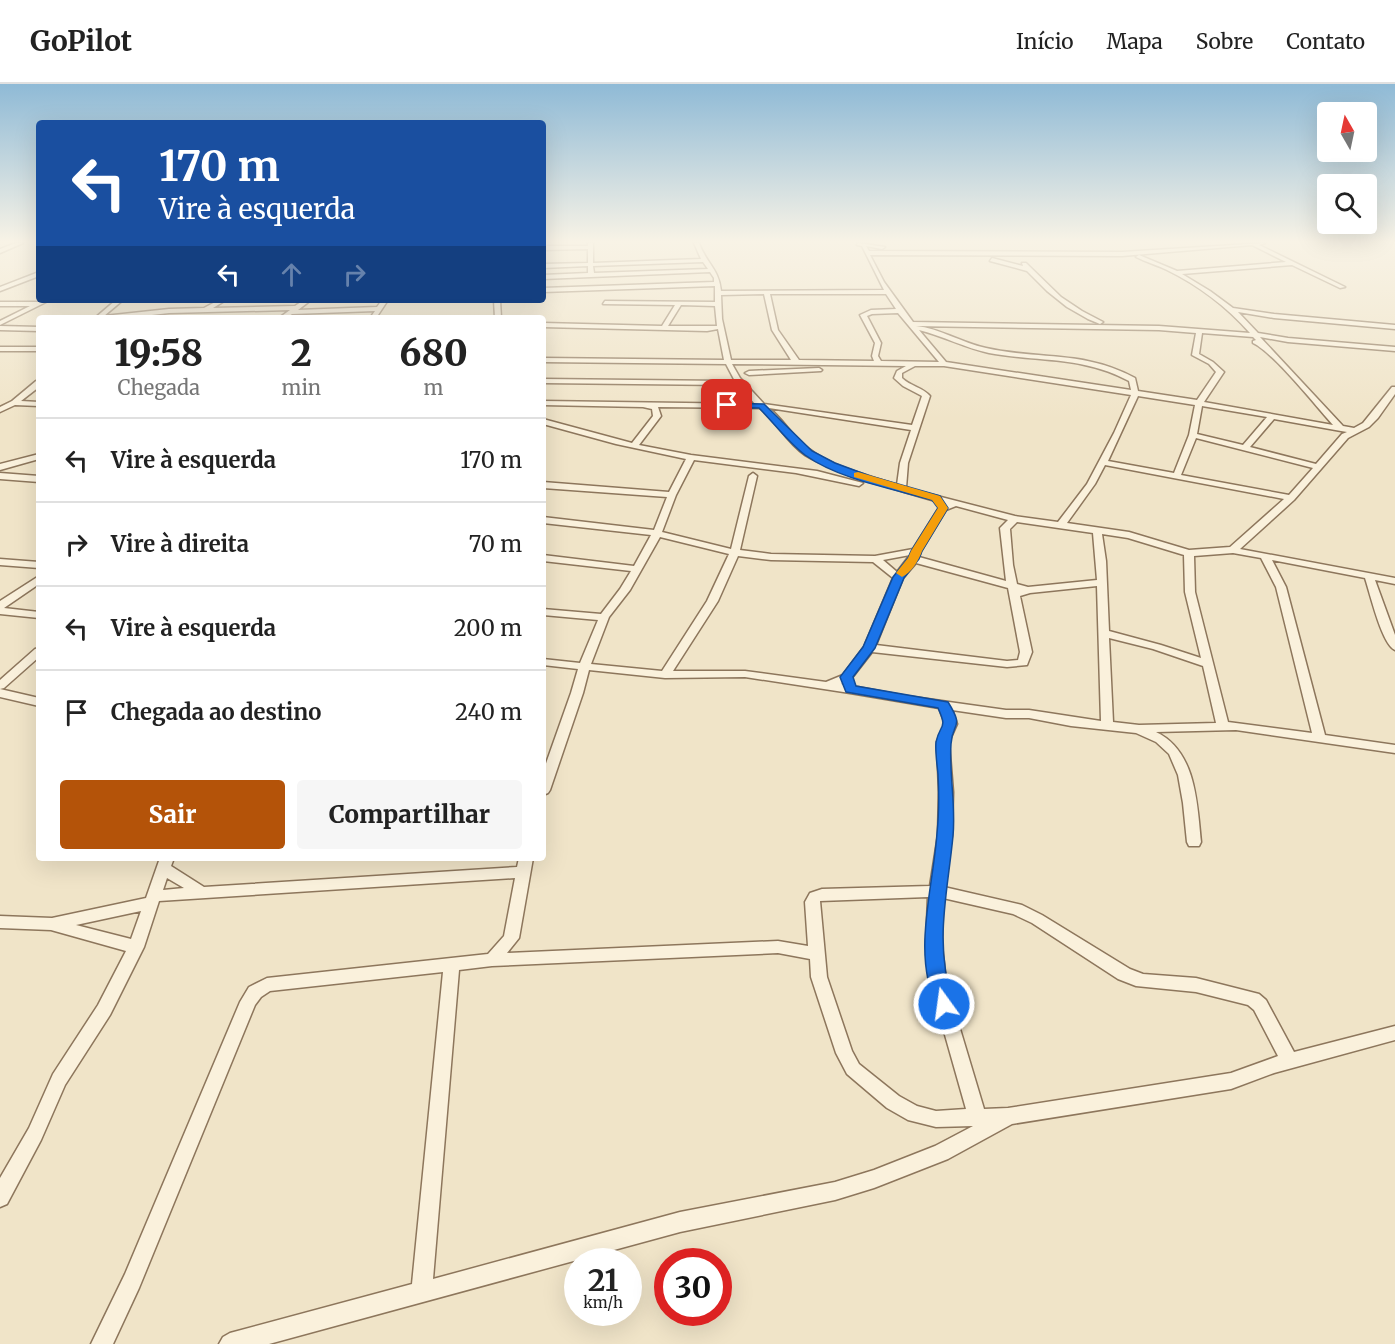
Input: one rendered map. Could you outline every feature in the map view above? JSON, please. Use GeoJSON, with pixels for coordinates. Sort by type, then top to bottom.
{"type":"FeatureCollection","features":[{"type":"Feature","properties":{"kind":"street"},"geometry":{"type":"LineString","coordinates":[[598,327],[605,310],[605,302]]}},
{"type":"Feature","properties":{"kind":"street"},"geometry":{"type":"LineString","coordinates":[[768,302],[770,320],[779,341],[797,363]]}},
{"type":"Feature","properties":{"kind":"street"},"geometry":{"type":"LineString","coordinates":[[894,302],[911,326],[944,364]]}},
{"type":"Feature","properties":{"kind":"street"},"geometry":{"type":"LineString","coordinates":[[1220,302],[1233,310],[1257,334],[1262,345],[1343,432]]}},
{"type":"Feature","properties":{"kind":"street"},"geometry":{"type":"LineString","coordinates":[[101,315],[116,303]]}},
{"type":"Feature","properties":{"kind":"street"},"geometry":{"type":"LineString","coordinates":[[203,312],[219,303]]}},
{"type":"Feature","properties":{"kind":"street"},"geometry":{"type":"LineString","coordinates":[[286,315],[304,303]]}},
{"type":"Feature","properties":{"kind":"street"},"geometry":{"type":"LineString","coordinates":[[375,315],[383,303]]}},
{"type":"Feature","properties":{"kind":"street"},"geometry":{"type":"LineString","coordinates":[[605,310],[646,303],[718,304],[729,362],[740,382],[808,453],[832,465],[940,504]]}},
{"type":"Feature","properties":{"kind":"street"},"geometry":{"type":"LineString","coordinates":[[664,328],[679,303]]}},
{"type":"Feature","properties":{"kind":"street"},"geometry":{"type":"LineString","coordinates":[[1067,303],[1105,317]]}},
{"type":"Feature","properties":{"kind":"street"},"geometry":{"type":"LineString","coordinates":[[1067,303],[1086,318],[1115,323],[1199,332],[1257,334],[1288,340],[1395,349]]}},
{"type":"Feature","properties":{"kind":"street"},"geometry":{"type":"LineString","coordinates":[[0,304],[38,304]]}},
{"type":"Feature","properties":{"kind":"street"},"geometry":{"type":"LineString","coordinates":[[0,323],[38,304]]}},
{"type":"Feature","properties":{"kind":"street"},"geometry":{"type":"LineString","coordinates":[[154,315],[166,307],[203,312],[378,309]]}},
{"type":"Feature","properties":{"kind":"street"},"geometry":{"type":"LineString","coordinates":[[1233,310],[1395,327]]}},
{"type":"Feature","properties":{"kind":"street"},"geometry":{"type":"LineString","coordinates":[[879,364],[875,356],[878,343],[863,315],[871,312],[900,311]]}},
{"type":"Feature","properties":{"kind":"street"},"geometry":{"type":"LineString","coordinates":[[1086,318],[1089,326]]}},
{"type":"Feature","properties":{"kind":"street"},"geometry":{"type":"LineString","coordinates":[[911,326],[1089,326],[1115,323]]}},
{"type":"Feature","properties":{"kind":"street"},"geometry":{"type":"LineString","coordinates":[[911,326],[931,331],[956,343],[990,351],[1104,365],[1132,380],[1135,394],[1102,462],[1091,484],[1060,526]]}},
{"type":"Feature","properties":{"kind":"street"},"geometry":{"type":"LineString","coordinates":[[546,327],[722,330]]}},
{"type":"Feature","properties":{"kind":"street"},"geometry":{"type":"LineString","coordinates":[[0,328],[36,330]]}},
{"type":"Feature","properties":{"kind":"street"},"geometry":{"type":"LineString","coordinates":[[1177,475],[1193,435],[1199,404],[1220,372],[1211,363],[1195,355],[1199,332]]}},
{"type":"Feature","properties":{"kind":"street"},"geometry":{"type":"LineString","coordinates":[[1238,333],[1262,345]]}},
{"type":"Feature","properties":{"kind":"street"},"geometry":{"type":"LineString","coordinates":[[0,349],[36,349]]}},
{"type":"Feature","properties":{"kind":"street"},"geometry":{"type":"LineString","coordinates":[[936,354],[977,369]]}},
{"type":"Feature","properties":{"kind":"street"},"geometry":{"type":"LineString","coordinates":[[546,360],[585,367],[729,362],[855,365],[944,364],[1272,416],[1343,432],[1355,431],[1376,416],[1395,389]]}},
{"type":"Feature","properties":{"kind":"street"},"geometry":{"type":"LineString","coordinates":[[546,381],[726,383],[740,382],[749,373],[771,367],[806,363]]}},
{"type":"Feature","properties":{"kind":"street"},"geometry":{"type":"LineString","coordinates":[[901,489],[904,463],[926,394],[903,385],[897,375],[912,364]]}},
{"type":"Feature","properties":{"kind":"street"},"geometry":{"type":"LineString","coordinates":[[749,373],[804,372],[855,365]]}},
{"type":"Feature","properties":{"kind":"street"},"geometry":{"type":"LineString","coordinates":[[570,381],[585,367]]}},
{"type":"Feature","properties":{"kind":"street"},"geometry":{"type":"LineString","coordinates":[[0,410],[14,404],[36,386]]}},
{"type":"Feature","properties":{"kind":"street"},"geometry":{"type":"LineString","coordinates":[[0,403],[36,404]]}},
{"type":"Feature","properties":{"kind":"street"},"geometry":{"type":"LineString","coordinates":[[546,403],[744,405],[758,403],[915,428]]}},
{"type":"Feature","properties":{"kind":"street"},"geometry":{"type":"LineString","coordinates":[[634,446],[657,416],[655,408],[644,404]]}},
{"type":"Feature","properties":{"kind":"street"},"geometry":{"type":"LineString","coordinates":[[1245,448],[1272,416]]}},
{"type":"Feature","properties":{"kind":"street"},"geometry":{"type":"LineString","coordinates":[[546,422],[611,442],[691,457],[787,468],[841,478],[940,504],[953,504],[1015,519],[1145,539],[1189,553],[1233,550],[1395,581]]}},
{"type":"Feature","properties":{"kind":"street"},"geometry":{"type":"LineString","coordinates":[[546,427],[566,428]]}},
{"type":"Feature","properties":{"kind":"street"},"geometry":{"type":"LineString","coordinates":[[1233,550],[1291,498],[1319,467],[1343,432]]}},
{"type":"Feature","properties":{"kind":"street"},"geometry":{"type":"LineString","coordinates":[[1193,435],[1319,467]]}},
{"type":"Feature","properties":{"kind":"street"},"geometry":{"type":"LineString","coordinates":[[0,467],[36,457]]}},
{"type":"Feature","properties":{"kind":"street"},"geometry":{"type":"LineString","coordinates":[[546,781],[577,693],[584,666],[604,617],[625,590],[657,533],[672,495],[691,457]]}},
{"type":"Feature","properties":{"kind":"street"},"geometry":{"type":"LineString","coordinates":[[1102,462],[1291,498]]}},
{"type":"Feature","properties":{"kind":"street"},"geometry":{"type":"LineString","coordinates":[[0,476],[36,479]]}},
{"type":"Feature","properties":{"kind":"street"},"geometry":{"type":"LineString","coordinates":[[664,675],[726,575],[753,476]]}},
{"type":"Feature","properties":{"kind":"street"},"geometry":{"type":"LineString","coordinates":[[546,485],[672,495]]}},
{"type":"Feature","properties":{"kind":"street"},"geometry":{"type":"LineString","coordinates":[[849,683],[869,648],[898,577],[915,555],[940,504]]}},
{"type":"Feature","properties":{"kind":"street"},"geometry":{"type":"LineString","coordinates":[[869,648],[996,663],[1023,663],[1026,652],[1005,536],[1005,528],[1015,519]]}},
{"type":"Feature","properties":{"kind":"street"},"geometry":{"type":"LineString","coordinates":[[546,520],[657,533],[718,547],[735,547],[771,557],[875,559],[915,555],[1015,590],[1102,582]]}},
{"type":"Feature","properties":{"kind":"street"},"geometry":{"type":"LineString","coordinates":[[1097,531],[1102,582],[1107,725]]}},
{"type":"Feature","properties":{"kind":"street"},"geometry":{"type":"LineString","coordinates":[[1189,553],[1190,592],[1223,725]]}},
{"type":"Feature","properties":{"kind":"street"},"geometry":{"type":"LineString","coordinates":[[1265,556],[1281,587],[1319,737]]}},
{"type":"Feature","properties":{"kind":"street"},"geometry":{"type":"LineString","coordinates":[[546,558],[636,569]]}},
{"type":"Feature","properties":{"kind":"street"},"geometry":{"type":"LineString","coordinates":[[875,559],[898,577]]}},
{"type":"Feature","properties":{"kind":"street"},"geometry":{"type":"LineString","coordinates":[[0,562],[36,565]]}},
{"type":"Feature","properties":{"kind":"street"},"geometry":{"type":"LineString","coordinates":[[1369,576],[1395,647]]}},
{"type":"Feature","properties":{"kind":"street"},"geometry":{"type":"LineString","coordinates":[[0,606],[36,581]]}},
{"type":"Feature","properties":{"kind":"street"},"geometry":{"type":"LineString","coordinates":[[1078,586],[1102,594]]}},
{"type":"Feature","properties":{"kind":"street"},"geometry":{"type":"LineString","coordinates":[[0,611],[36,615]]}},
{"type":"Feature","properties":{"kind":"street"},"geometry":{"type":"LineString","coordinates":[[546,612],[604,617]]}},
{"type":"Feature","properties":{"kind":"street"},"geometry":{"type":"LineString","coordinates":[[1103,633],[1208,664]]}},
{"type":"Feature","properties":{"kind":"street"},"geometry":{"type":"LineString","coordinates":[[0,686],[36,654]]}},
{"type":"Feature","properties":{"kind":"street"},"geometry":{"type":"LineString","coordinates":[[546,662],[664,675],[745,674],[828,685],[849,683],[944,705],[1139,729],[1223,725],[1395,749]]}},
{"type":"Feature","properties":{"kind":"street"},"geometry":{"type":"LineString","coordinates":[[0,693],[36,701]]}},
{"type":"Feature","properties":{"kind":"street"},"geometry":{"type":"LineString","coordinates":[[944,705],[951,724],[943,741],[946,792],[945,835],[936,891],[934,946],[938,982],[977,1116]]}},
{"type":"Feature","properties":{"kind":"street"},"geometry":{"type":"LineString","coordinates":[[1166,743],[1174,728]]}},
{"type":"Feature","properties":{"kind":"street"},"geometry":{"type":"LineString","coordinates":[[1139,729],[1166,743],[1181,767],[1190,801],[1194,842]]}},
{"type":"Feature","properties":{"kind":"street"},"geometry":{"type":"LineString","coordinates":[[0,1197],[35,1134],[59,1080],[104,1010],[136,947],[165,863],[199,891]]}},
{"type":"Feature","properties":{"kind":"street"},"geometry":{"type":"LineString","coordinates":[[51,924],[152,899],[199,891],[524,865],[511,938],[492,960]]}},
{"type":"Feature","properties":{"kind":"street"},"geometry":{"type":"LineString","coordinates":[[1290,1061],[1260,1005],[1253,999],[1196,985],[1142,981],[1124,974],[1037,919],[1017,909],[936,891],[848,893],[815,897],[812,902],[819,977],[844,1053],[852,1069],[893,1102],[914,1114],[936,1119],[1008,1116],[1231,1082],[1273,1065],[1290,1061],[1395,1033]]}},
{"type":"Feature","properties":{"kind":"street"},"geometry":{"type":"LineString","coordinates":[[0,922],[51,924],[136,947]]}},
{"type":"Feature","properties":{"kind":"street"},"geometry":{"type":"LineString","coordinates":[[511,938],[522,958]]}},
{"type":"Feature","properties":{"kind":"street"},"geometry":{"type":"LineString","coordinates":[[102,1344],[132,1281],[248,1002],[255,993],[267,985],[522,958],[778,947],[817,954]]}},
{"type":"Feature","properties":{"kind":"street"},"geometry":{"type":"LineString","coordinates":[[422,1291],[452,964]]}},
{"type":"Feature","properties":{"kind":"street"},"geometry":{"type":"LineString","coordinates":[[230,1344],[680,1222],[835,1191],[874,1179],[941,1153],[1008,1116]]}},
{"type":"Feature","properties":{"kind":"slow traffic"},"geometry":{"type":"LineString","coordinates":[[858,475],[936,498],[943,508],[916,551],[914,559],[902,573]]}},
{"type":"Feature","properties":{"kind":"route"},"geometry":{"type":"LineString","coordinates":[[727,405],[761,406],[778,420],[781,427],[808,453],[866,478],[936,498],[943,508],[916,551],[914,559],[898,577],[869,648],[847,677],[850,689],[944,705],[950,720],[951,724],[943,741],[946,792],[945,835],[936,891],[934,946],[938,982],[944,1004]]}}]}
